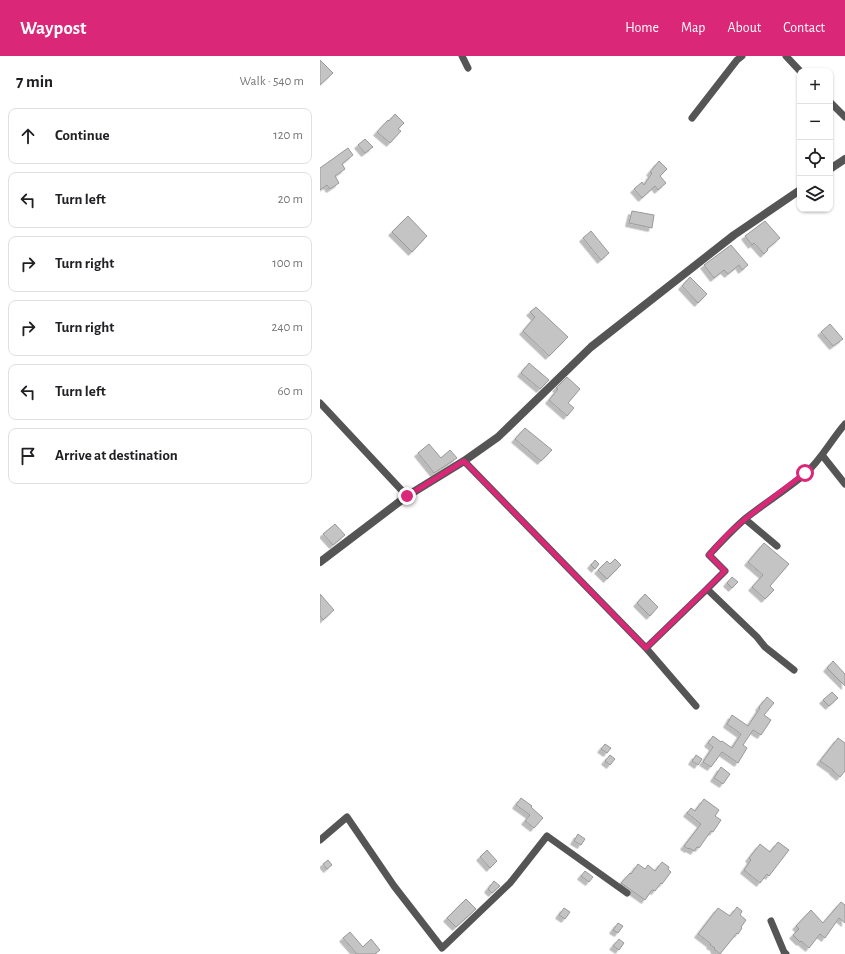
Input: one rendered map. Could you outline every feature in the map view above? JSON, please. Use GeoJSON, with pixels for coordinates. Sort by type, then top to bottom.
{"type":"FeatureCollection","features":[{"type":"Feature","properties":{"kind":"street"},"geometry":{"type":"LineString","coordinates":[[462,56],[468,68]]}},
{"type":"Feature","properties":{"kind":"street"},"geometry":{"type":"LineString","coordinates":[[692,118],[737,60],[742,56]]}},
{"type":"Feature","properties":{"kind":"street"},"geometry":{"type":"LineString","coordinates":[[786,56],[797,68]]}},
{"type":"Feature","properties":{"kind":"street"},"geometry":{"type":"LineString","coordinates":[[832,104],[845,117]]}},
{"type":"Feature","properties":{"kind":"street"},"geometry":{"type":"LineString","coordinates":[[833,167],[845,159]]}},
{"type":"Feature","properties":{"kind":"street"},"geometry":{"type":"LineString","coordinates":[[320,562],[407,496],[464,461],[498,437],[591,347],[734,235],[797,192]]}},
{"type":"Feature","properties":{"kind":"street"},"geometry":{"type":"LineString","coordinates":[[320,403],[407,496]]}},
{"type":"Feature","properties":{"kind":"street"},"geometry":{"type":"LineString","coordinates":[[646,648],[725,571],[709,555],[728,534],[745,519],[805,473],[822,455],[845,424]]}},
{"type":"Feature","properties":{"kind":"street"},"geometry":{"type":"LineString","coordinates":[[822,455],[845,484]]}},
{"type":"Feature","properties":{"kind":"street"},"geometry":{"type":"LineString","coordinates":[[464,461],[646,648],[696,706]]}},
{"type":"Feature","properties":{"kind":"street"},"geometry":{"type":"LineString","coordinates":[[745,519],[777,546]]}},
{"type":"Feature","properties":{"kind":"street"},"geometry":{"type":"LineString","coordinates":[[707,589],[757,637],[765,647],[794,670]]}},
{"type":"Feature","properties":{"kind":"street"},"geometry":{"type":"LineString","coordinates":[[320,840],[347,817],[394,886],[442,948],[510,882],[547,836],[627,893]]}},
{"type":"Feature","properties":{"kind":"street"},"geometry":{"type":"LineString","coordinates":[[771,921],[786,954]]}},
{"type":"Feature","properties":{"kind":"building"},"geometry":{"type":"Polygon","coordinates":[[[320,60],[333,73],[320,85],[320,60]]]}},
{"type":"Feature","properties":{"kind":"building"},"geometry":{"type":"Polygon","coordinates":[[[395,114],[404,123],[398,129],[401,131],[390,143],[377,132],[395,114]]]}},
{"type":"Feature","properties":{"kind":"building"},"geometry":{"type":"Polygon","coordinates":[[[365,139],[373,147],[365,153],[358,145],[365,139]]]}},
{"type":"Feature","properties":{"kind":"building"},"geometry":{"type":"Polygon","coordinates":[[[348,148],[353,155],[342,164],[345,169],[335,176],[339,183],[330,189],[327,185],[320,190],[320,168],[348,148]]]}},
{"type":"Feature","properties":{"kind":"building"},"geometry":{"type":"Polygon","coordinates":[[[659,161],[667,169],[660,176],[666,183],[658,190],[655,186],[642,198],[634,189],[642,182],[644,185],[652,173],[650,172],[659,161]]]}},
{"type":"Feature","properties":{"kind":"building"},"geometry":{"type":"Polygon","coordinates":[[[632,211],[654,215],[652,228],[629,223],[632,211]]]}},
{"type":"Feature","properties":{"kind":"building"},"geometry":{"type":"Polygon","coordinates":[[[408,216],[427,236],[412,252],[392,232],[408,216]]]}},
{"type":"Feature","properties":{"kind":"building"},"geometry":{"type":"Polygon","coordinates":[[[765,221],[780,238],[767,249],[768,250],[764,254],[754,243],[752,245],[745,236],[765,221]]]}},
{"type":"Feature","properties":{"kind":"building"},"geometry":{"type":"Polygon","coordinates":[[[591,231],[609,253],[601,260],[583,238],[591,231]]]}},
{"type":"Feature","properties":{"kind":"building"},"geometry":{"type":"Polygon","coordinates":[[[731,245],[748,265],[742,270],[739,265],[728,274],[724,270],[714,278],[704,265],[731,245]]]}},
{"type":"Feature","properties":{"kind":"building"},"geometry":{"type":"Polygon","coordinates":[[[690,277],[707,294],[698,303],[682,286],[690,277]]]}},
{"type":"Feature","properties":{"kind":"building"},"geometry":{"type":"Polygon","coordinates":[[[536,307],[568,337],[549,356],[523,331],[535,317],[530,312],[536,307]]]}},
{"type":"Feature","properties":{"kind":"building"},"geometry":{"type":"Polygon","coordinates":[[[830,324],[843,339],[833,346],[821,332],[830,324]]]}},
{"type":"Feature","properties":{"kind":"building"},"geometry":{"type":"Polygon","coordinates":[[[529,363],[549,380],[540,389],[521,373],[529,363]]]}},
{"type":"Feature","properties":{"kind":"building"},"geometry":{"type":"Polygon","coordinates":[[[567,377],[580,389],[568,403],[574,408],[567,416],[549,400],[558,389],[556,388],[567,377]]]}},
{"type":"Feature","properties":{"kind":"building"},"geometry":{"type":"Polygon","coordinates":[[[525,428],[552,450],[541,461],[515,439],[525,428]]]}},
{"type":"Feature","properties":{"kind":"building"},"geometry":{"type":"Polygon","coordinates":[[[429,444],[441,458],[450,450],[457,458],[434,473],[418,453],[429,444]]]}},
{"type":"Feature","properties":{"kind":"building"},"geometry":{"type":"Polygon","coordinates":[[[335,524],[345,535],[333,545],[323,534],[335,524]]]}},
{"type":"Feature","properties":{"kind":"building"},"geometry":{"type":"Polygon","coordinates":[[[764,543],[789,564],[770,586],[774,590],[765,599],[752,587],[763,575],[748,562],[764,543]]]}},
{"type":"Feature","properties":{"kind":"building"},"geometry":{"type":"Polygon","coordinates":[[[615,559],[621,565],[607,579],[598,570],[607,561],[610,564],[615,559]]]}},
{"type":"Feature","properties":{"kind":"building"},"geometry":{"type":"Polygon","coordinates":[[[595,560],[599,564],[595,569],[591,565],[595,560]]]}},
{"type":"Feature","properties":{"kind":"building"},"geometry":{"type":"Polygon","coordinates":[[[732,577],[738,582],[732,588],[727,583],[732,577]]]}},
{"type":"Feature","properties":{"kind":"building"},"geometry":{"type":"Polygon","coordinates":[[[320,594],[334,610],[323,620],[320,616],[320,594]]]}},
{"type":"Feature","properties":{"kind":"building"},"geometry":{"type":"Polygon","coordinates":[[[645,594],[658,607],[650,616],[637,603],[645,594]]]}},
{"type":"Feature","properties":{"kind":"building"},"geometry":{"type":"Polygon","coordinates":[[[833,661],[845,674],[845,686],[827,668],[833,661]]]}},
{"type":"Feature","properties":{"kind":"building"},"geometry":{"type":"Polygon","coordinates":[[[832,692],[838,698],[829,706],[823,700],[832,692]]]}},
{"type":"Feature","properties":{"kind":"building"},"geometry":{"type":"Polygon","coordinates":[[[767,697],[774,703],[764,715],[771,720],[761,735],[753,730],[743,745],[747,748],[738,763],[722,752],[711,767],[703,762],[713,747],[708,743],[713,736],[732,748],[741,734],[727,724],[732,715],[748,726],[760,708],[759,707],[767,697]]]}},
{"type":"Feature","properties":{"kind":"building"},"geometry":{"type":"Polygon","coordinates":[[[838,738],[845,743],[845,771],[840,777],[820,761],[838,738]]]}},
{"type":"Feature","properties":{"kind":"building"},"geometry":{"type":"Polygon","coordinates":[[[605,744],[611,748],[607,753],[601,749],[605,744]]]}},
{"type":"Feature","properties":{"kind":"building"},"geometry":{"type":"Polygon","coordinates":[[[610,755],[615,759],[610,765],[605,761],[610,755]]]}},
{"type":"Feature","properties":{"kind":"building"},"geometry":{"type":"Polygon","coordinates":[[[696,755],[702,759],[698,765],[692,761],[696,755]]]}},
{"type":"Feature","properties":{"kind":"building"},"geometry":{"type":"Polygon","coordinates":[[[721,767],[730,774],[723,784],[714,778],[721,767]]]}},
{"type":"Feature","properties":{"kind":"building"},"geometry":{"type":"Polygon","coordinates":[[[521,798],[532,806],[531,807],[543,818],[534,828],[525,821],[530,815],[516,805],[521,798]]]}},
{"type":"Feature","properties":{"kind":"building"},"geometry":{"type":"Polygon","coordinates":[[[704,799],[719,810],[715,816],[721,820],[713,832],[711,831],[699,848],[697,847],[694,851],[684,846],[701,824],[687,813],[691,808],[695,811],[704,799]]]}},
{"type":"Feature","properties":{"kind":"building"},"geometry":{"type":"Polygon","coordinates":[[[578,834],[585,839],[581,845],[574,841],[578,834]]]}},
{"type":"Feature","properties":{"kind":"building"},"geometry":{"type":"Polygon","coordinates":[[[778,842],[789,850],[769,876],[767,874],[760,883],[744,870],[751,860],[749,858],[760,844],[770,852],[778,842]]]}},
{"type":"Feature","properties":{"kind":"building"},"geometry":{"type":"Polygon","coordinates":[[[487,850],[497,861],[490,868],[480,857],[487,850]]]}},
{"type":"Feature","properties":{"kind":"building"},"geometry":{"type":"Polygon","coordinates":[[[328,860],[332,865],[327,869],[323,864],[328,860]]]}},
{"type":"Feature","properties":{"kind":"building"},"geometry":{"type":"Polygon","coordinates":[[[662,862],[669,867],[668,869],[671,872],[655,891],[652,890],[645,900],[621,883],[630,873],[631,874],[638,864],[645,869],[648,865],[655,871],[662,862]]]}},
{"type":"Feature","properties":{"kind":"building"},"geometry":{"type":"Polygon","coordinates":[[[585,871],[593,877],[589,882],[581,876],[585,871]]]}},
{"type":"Feature","properties":{"kind":"building"},"geometry":{"type":"Polygon","coordinates":[[[494,881],[500,886],[492,893],[488,889],[494,881]]]}},
{"type":"Feature","properties":{"kind":"building"},"geometry":{"type":"Polygon","coordinates":[[[466,899],[476,909],[456,927],[447,918],[466,899]]]}},
{"type":"Feature","properties":{"kind":"building"},"geometry":{"type":"Polygon","coordinates":[[[841,902],[845,905],[845,923],[839,918],[825,938],[820,934],[809,948],[793,935],[799,929],[796,926],[811,910],[823,923],[841,902]]]}},
{"type":"Feature","properties":{"kind":"building"},"geometry":{"type":"Polygon","coordinates":[[[737,907],[742,911],[740,915],[746,920],[738,934],[737,933],[720,954],[710,945],[711,944],[698,934],[718,908],[730,916],[737,907]]]}},
{"type":"Feature","properties":{"kind":"building"},"geometry":{"type":"Polygon","coordinates":[[[564,908],[570,912],[565,919],[559,915],[564,908]]]}},
{"type":"Feature","properties":{"kind":"building"},"geometry":{"type":"Polygon","coordinates":[[[618,923],[623,926],[618,933],[613,930],[618,923]]]}},
{"type":"Feature","properties":{"kind":"building"},"geometry":{"type":"Polygon","coordinates":[[[350,932],[363,947],[371,939],[380,950],[375,954],[357,954],[343,938],[350,932]]]}},
{"type":"Feature","properties":{"kind":"building"},"geometry":{"type":"Polygon","coordinates":[[[619,939],[624,943],[619,950],[613,946],[619,939]]]}},
{"type":"Feature","properties":{"kind":"route"},"geometry":{"type":"LineString","coordinates":[[407,496],[464,461],[646,648],[725,571],[709,555],[728,534],[745,519],[805,473]]}}]}
